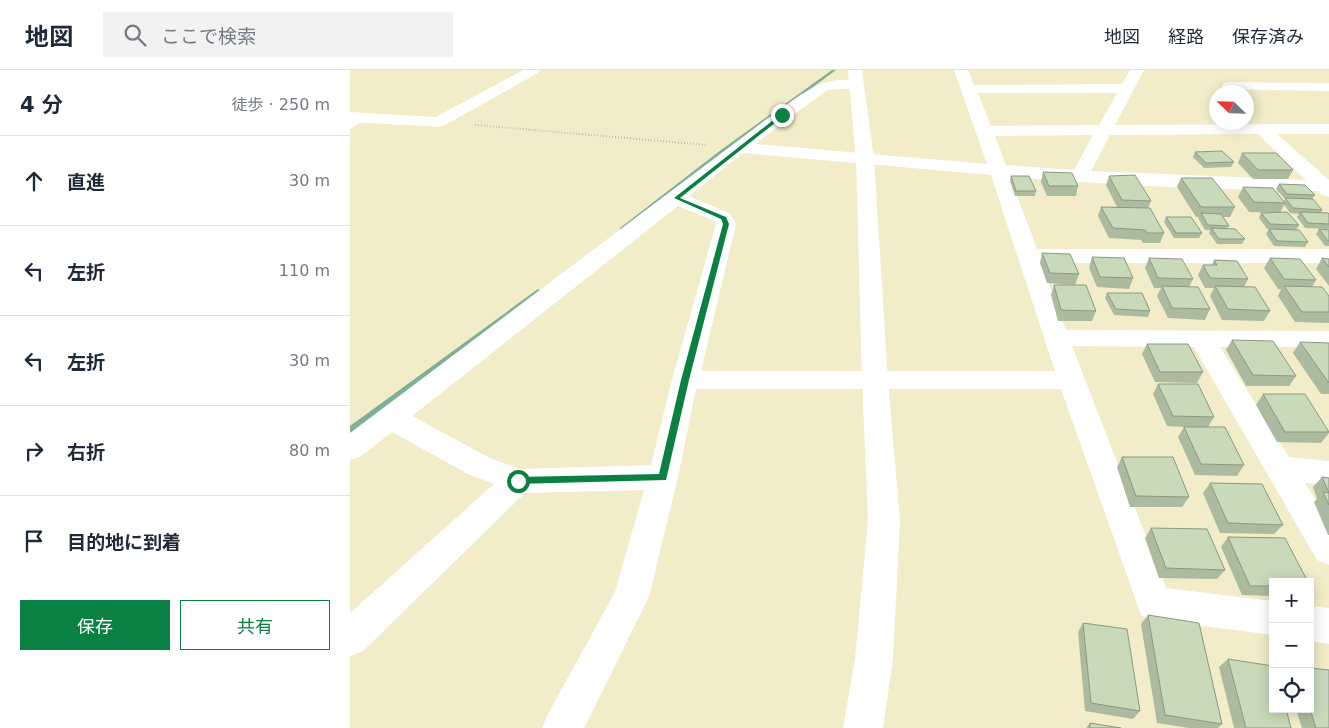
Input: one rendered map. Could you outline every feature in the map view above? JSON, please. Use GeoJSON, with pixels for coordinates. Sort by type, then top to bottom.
{"type":"FeatureCollection","features":[{"type":"Feature","properties":{"kind":"street"},"geometry":{"type":"LineString","coordinates":[[357,117],[439,122],[533,70]]}},
{"type":"Feature","properties":{"kind":"street"},"geometry":{"type":"LineString","coordinates":[[961,70],[985,131],[1071,380],[1154,603],[1269,617]]}},
{"type":"Feature","properties":{"kind":"street"},"geometry":{"type":"LineString","coordinates":[[1079,177],[1137,70]]}},
{"type":"Feature","properties":{"kind":"street"},"geometry":{"type":"LineString","coordinates":[[1230,85],[1234,70]]}},
{"type":"Feature","properties":{"kind":"street"},"geometry":{"type":"LineString","coordinates":[[350,449],[782,115],[822,87],[856,77],[865,159],[875,380],[884,521],[874,659],[863,728]]}},
{"type":"Feature","properties":{"kind":"street"},"geometry":{"type":"LineString","coordinates":[[1254,88],[1329,87]]}},
{"type":"Feature","properties":{"kind":"street"},"geometry":{"type":"LineString","coordinates":[[969,89],[1126,88]]}},
{"type":"Feature","properties":{"kind":"street"},"geometry":{"type":"LineString","coordinates":[[985,131],[1209,126]]}},
{"type":"Feature","properties":{"kind":"street"},"geometry":{"type":"LineString","coordinates":[[1254,129],[1329,129]]}},
{"type":"Feature","properties":{"kind":"street"},"geometry":{"type":"LineString","coordinates":[[1264,130],[1327,187]]}},
{"type":"Feature","properties":{"kind":"street"},"geometry":{"type":"LineString","coordinates":[[741,148],[1079,177],[1210,184],[1327,187]]}},
{"type":"Feature","properties":{"kind":"street"},"geometry":{"type":"LineString","coordinates":[[562,728],[631,597],[726,224],[724,218],[676,198]]}},
{"type":"Feature","properties":{"kind":"street"},"geometry":{"type":"LineString","coordinates":[[1028,256],[1329,256]]}},
{"type":"Feature","properties":{"kind":"street"},"geometry":{"type":"LineString","coordinates":[[1056,338],[1329,339]]}},
{"type":"Feature","properties":{"kind":"street"},"geometry":{"type":"LineString","coordinates":[[1202,338],[1329,550]]}},
{"type":"Feature","properties":{"kind":"street"},"geometry":{"type":"LineString","coordinates":[[685,380],[1071,380]]}},
{"type":"Feature","properties":{"kind":"street"},"geometry":{"type":"LineString","coordinates":[[391,418],[479,466],[518,481],[663,477]]}},
{"type":"Feature","properties":{"kind":"street"},"geometry":{"type":"LineString","coordinates":[[1280,468],[1329,473]]}},
{"type":"Feature","properties":{"kind":"street"},"geometry":{"type":"LineString","coordinates":[[350,638],[518,481]]}},
{"type":"Feature","properties":{"kind":"street"},"geometry":{"type":"LineString","coordinates":[[1314,624],[1329,626]]}},
{"type":"Feature","properties":{"kind":"lane"},"geometry":{"type":"LineString","coordinates":[[350,127],[357,117]]}},
{"type":"Feature","properties":{"kind":"path"},"geometry":{"type":"LineString","coordinates":[[439,122],[741,148]]}},
{"type":"Feature","properties":{"kind":"building"},"geometry":{"type":"Polygon","coordinates":[[[1222,151],[1234,162],[1206,163],[1195,152],[1222,151]]]}},
{"type":"Feature","properties":{"kind":"building"},"geometry":{"type":"Polygon","coordinates":[[[1242,153],[1276,153],[1293,170],[1258,170],[1242,153]]]}},
{"type":"Feature","properties":{"kind":"building"},"geometry":{"type":"Polygon","coordinates":[[[1043,172],[1072,173],[1078,186],[1049,186],[1043,172]]]}},
{"type":"Feature","properties":{"kind":"building"},"geometry":{"type":"Polygon","coordinates":[[[1135,175],[1151,201],[1122,200],[1109,176],[1135,175]]]}},
{"type":"Feature","properties":{"kind":"building"},"geometry":{"type":"Polygon","coordinates":[[[1011,176],[1029,176],[1036,191],[1016,191],[1011,176]]]}},
{"type":"Feature","properties":{"kind":"building"},"geometry":{"type":"Polygon","coordinates":[[[1181,178],[1212,178],[1235,207],[1201,207],[1181,178]]]}},
{"type":"Feature","properties":{"kind":"building"},"geometry":{"type":"Polygon","coordinates":[[[1279,184],[1305,185],[1315,195],[1287,194],[1279,184]]]}},
{"type":"Feature","properties":{"kind":"building"},"geometry":{"type":"Polygon","coordinates":[[[1243,187],[1273,188],[1285,203],[1254,202],[1243,187]]]}},
{"type":"Feature","properties":{"kind":"building"},"geometry":{"type":"Polygon","coordinates":[[[1285,198],[1313,199],[1322,210],[1293,208],[1285,198]]]}},
{"type":"Feature","properties":{"kind":"building"},"geometry":{"type":"Polygon","coordinates":[[[1101,207],[1150,208],[1164,233],[1147,233],[1145,230],[1113,228],[1101,207]]]}},
{"type":"Feature","properties":{"kind":"building"},"geometry":{"type":"Polygon","coordinates":[[[1287,212],[1299,225],[1270,224],[1261,213],[1287,212]]]}},
{"type":"Feature","properties":{"kind":"building"},"geometry":{"type":"Polygon","coordinates":[[[1300,212],[1328,213],[1329,224],[1308,223],[1300,212]]]}},
{"type":"Feature","properties":{"kind":"building"},"geometry":{"type":"Polygon","coordinates":[[[1201,213],[1221,214],[1229,226],[1208,225],[1201,213]]]}},
{"type":"Feature","properties":{"kind":"building"},"geometry":{"type":"Polygon","coordinates":[[[1166,217],[1191,217],[1202,233],[1176,233],[1166,217]]]}},
{"type":"Feature","properties":{"kind":"building"},"geometry":{"type":"Polygon","coordinates":[[[1211,228],[1235,229],[1245,239],[1219,239],[1211,228]]]}},
{"type":"Feature","properties":{"kind":"building"},"geometry":{"type":"Polygon","coordinates":[[[1269,229],[1299,230],[1308,242],[1277,241],[1269,229]]]}},
{"type":"Feature","properties":{"kind":"building"},"geometry":{"type":"Polygon","coordinates":[[[1319,229],[1329,230],[1329,241],[1328,241],[1319,229]]]}},
{"type":"Feature","properties":{"kind":"building"},"geometry":{"type":"Polygon","coordinates":[[[1042,253],[1070,254],[1079,274],[1050,273],[1042,253]]]}},
{"type":"Feature","properties":{"kind":"building"},"geometry":{"type":"Polygon","coordinates":[[[1092,257],[1124,258],[1133,278],[1100,277],[1092,257]]]}},
{"type":"Feature","properties":{"kind":"building"},"geometry":{"type":"Polygon","coordinates":[[[1149,258],[1182,259],[1193,279],[1158,278],[1149,258]]]}},
{"type":"Feature","properties":{"kind":"building"},"geometry":{"type":"Polygon","coordinates":[[[1270,258],[1300,259],[1316,280],[1284,279],[1270,258]]]}},
{"type":"Feature","properties":{"kind":"building"},"geometry":{"type":"Polygon","coordinates":[[[1322,258],[1329,259],[1329,267],[1322,258]]]}},
{"type":"Feature","properties":{"kind":"building"},"geometry":{"type":"Polygon","coordinates":[[[1214,260],[1237,261],[1248,279],[1210,278],[1203,265],[1217,265],[1214,260]]]}},
{"type":"Feature","properties":{"kind":"building"},"geometry":{"type":"Polygon","coordinates":[[[1054,285],[1086,285],[1096,311],[1061,310],[1054,285]]]}},
{"type":"Feature","properties":{"kind":"building"},"geometry":{"type":"Polygon","coordinates":[[[1162,286],[1198,287],[1210,309],[1172,308],[1162,286]]]}},
{"type":"Feature","properties":{"kind":"building"},"geometry":{"type":"Polygon","coordinates":[[[1215,286],[1255,287],[1270,311],[1228,309],[1215,286]]]}},
{"type":"Feature","properties":{"kind":"building"},"geometry":{"type":"Polygon","coordinates":[[[1284,286],[1322,287],[1329,296],[1329,312],[1302,312],[1284,286]]]}},
{"type":"Feature","properties":{"kind":"building"},"geometry":{"type":"Polygon","coordinates":[[[1107,293],[1142,293],[1150,311],[1116,309],[1107,293]]]}},
{"type":"Feature","properties":{"kind":"building"},"geometry":{"type":"Polygon","coordinates":[[[1232,340],[1273,341],[1296,376],[1253,375],[1232,340]]]}},
{"type":"Feature","properties":{"kind":"building"},"geometry":{"type":"Polygon","coordinates":[[[1300,342],[1329,343],[1329,383],[1300,342]]]}},
{"type":"Feature","properties":{"kind":"building"},"geometry":{"type":"Polygon","coordinates":[[[1147,344],[1188,344],[1203,372],[1160,372],[1147,344]]]}},
{"type":"Feature","properties":{"kind":"building"},"geometry":{"type":"Polygon","coordinates":[[[1158,384],[1198,384],[1214,417],[1173,416],[1158,384]]]}},
{"type":"Feature","properties":{"kind":"building"},"geometry":{"type":"Polygon","coordinates":[[[1263,394],[1305,394],[1329,432],[1285,432],[1263,394]]]}},
{"type":"Feature","properties":{"kind":"building"},"geometry":{"type":"Polygon","coordinates":[[[1184,427],[1225,427],[1244,465],[1201,464],[1184,427]]]}},
{"type":"Feature","properties":{"kind":"building"},"geometry":{"type":"Polygon","coordinates":[[[1122,457],[1173,457],[1189,497],[1136,496],[1122,457]]]}},
{"type":"Feature","properties":{"kind":"building"},"geometry":{"type":"Polygon","coordinates":[[[1322,477],[1329,478],[1329,493],[1322,477]]]}},
{"type":"Feature","properties":{"kind":"building"},"geometry":{"type":"Polygon","coordinates":[[[1210,483],[1262,484],[1283,525],[1228,523],[1210,483]]]}},
{"type":"Feature","properties":{"kind":"building"},"geometry":{"type":"Polygon","coordinates":[[[1323,492],[1329,493],[1329,505],[1323,492]]]}},
{"type":"Feature","properties":{"kind":"building"},"geometry":{"type":"Polygon","coordinates":[[[1151,528],[1207,529],[1225,570],[1166,568],[1151,528]]]}},
{"type":"Feature","properties":{"kind":"building"},"geometry":{"type":"Polygon","coordinates":[[[1228,537],[1285,538],[1306,578],[1269,578],[1269,586],[1250,586],[1228,537]]]}},
{"type":"Feature","properties":{"kind":"building"},"geometry":{"type":"Polygon","coordinates":[[[1148,615],[1199,623],[1222,724],[1165,715],[1148,615]]]}},
{"type":"Feature","properties":{"kind":"building"},"geometry":{"type":"Polygon","coordinates":[[[1083,623],[1127,629],[1140,711],[1091,703],[1083,623]]]}},
{"type":"Feature","properties":{"kind":"building"},"geometry":{"type":"Polygon","coordinates":[[[1228,659],[1269,665],[1269,713],[1287,713],[1291,728],[1246,728],[1228,659]]]}},
{"type":"Feature","properties":{"kind":"building"},"geometry":{"type":"Polygon","coordinates":[[[1314,668],[1329,670],[1329,728],[1316,728],[1311,713],[1314,713],[1314,668]]]}},
{"type":"Feature","properties":{"kind":"building"},"geometry":{"type":"Polygon","coordinates":[[[1090,723],[1121,728],[1090,728],[1090,723]]]}},
{"type":"Feature","properties":{"kind":"waterway"},"geometry":{"type":"LineString","coordinates":[[622,229],[723,151],[834,70]]}},
{"type":"Feature","properties":{"kind":"waterway"},"geometry":{"type":"LineString","coordinates":[[350,430],[538,291]]}},
{"type":"Feature","properties":{"kind":"route"},"geometry":{"type":"LineString","coordinates":[[518,481],[663,477],[685,380],[726,224],[724,218],[676,198],[782,115]]}}]}
